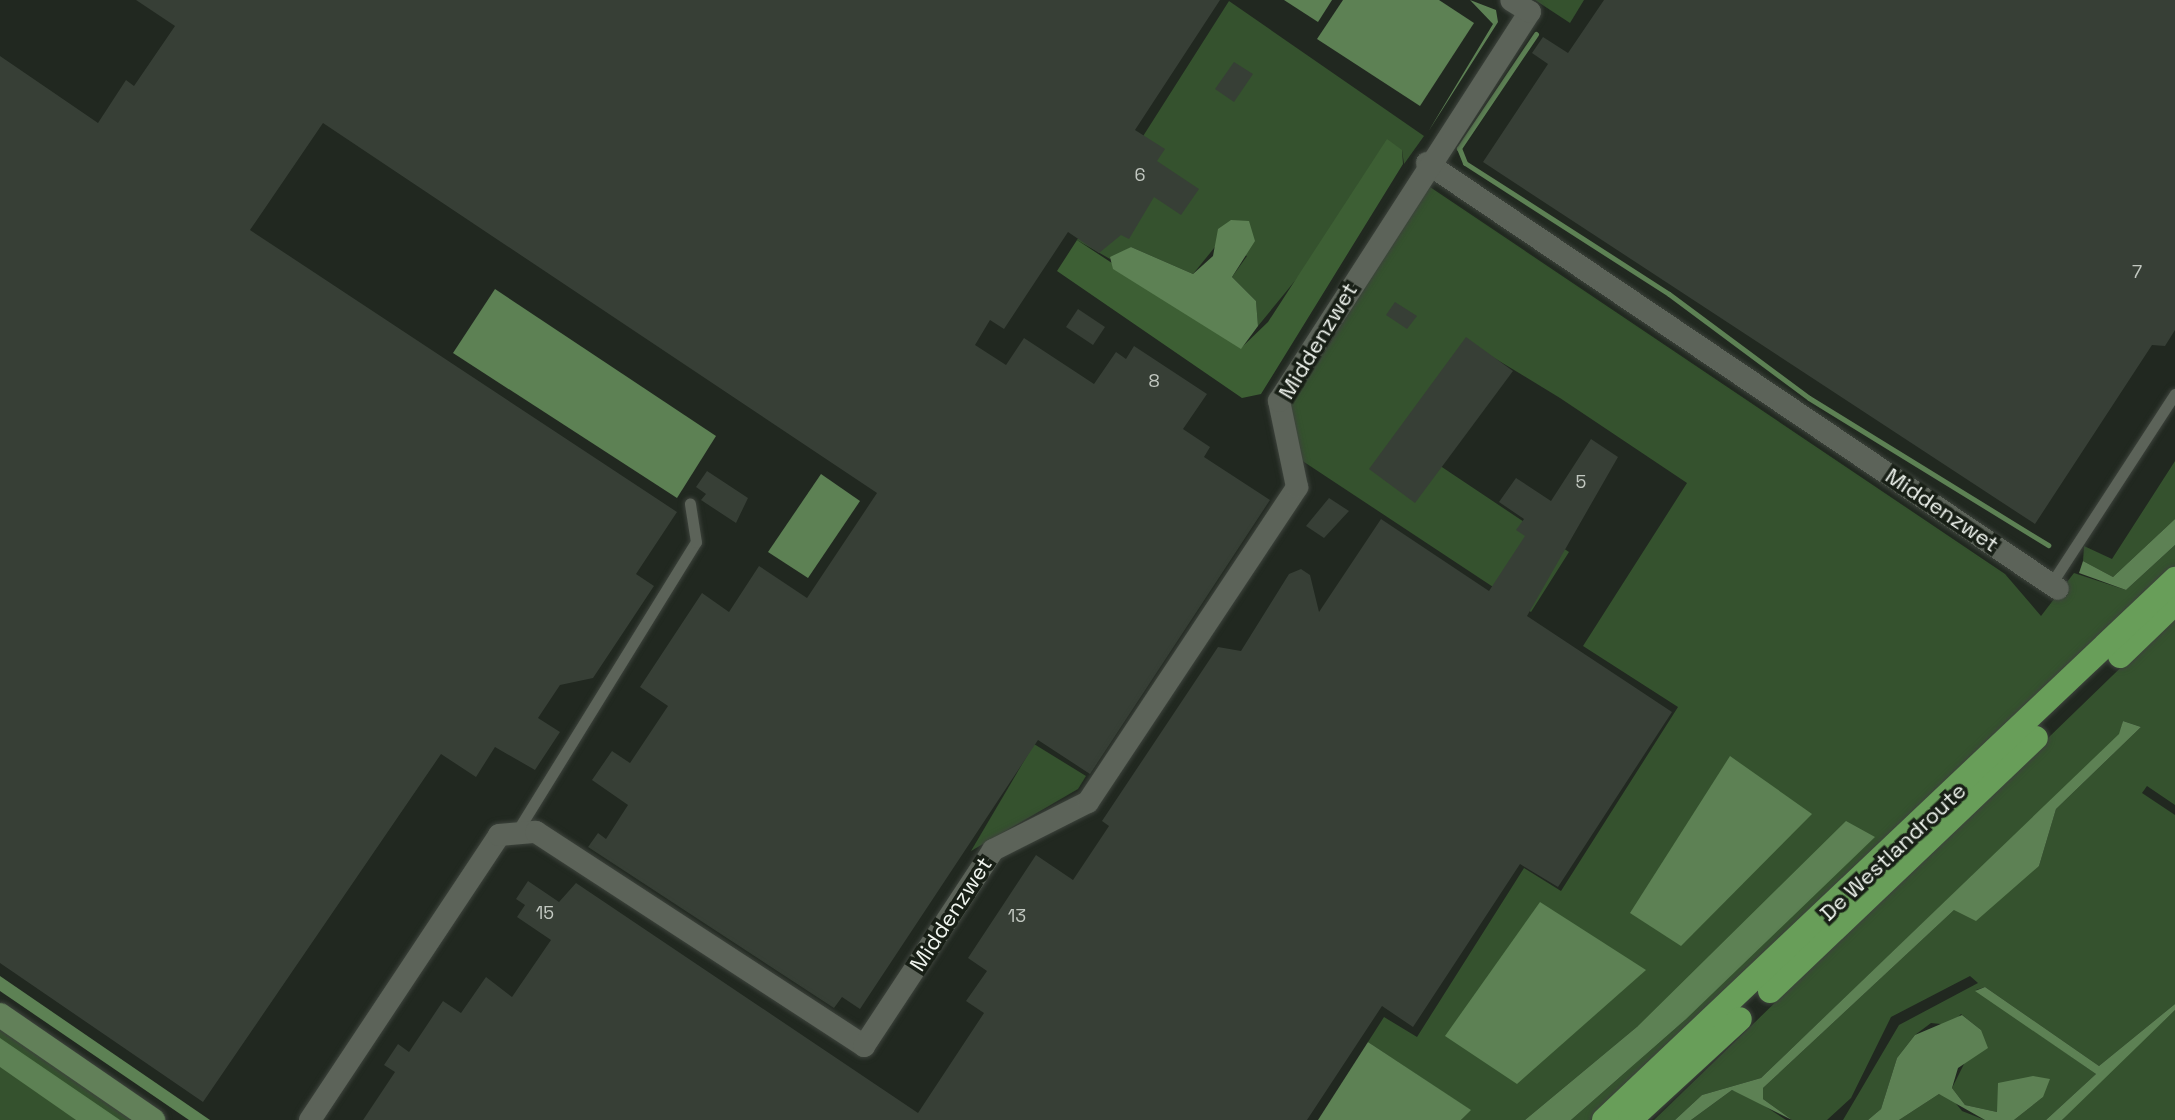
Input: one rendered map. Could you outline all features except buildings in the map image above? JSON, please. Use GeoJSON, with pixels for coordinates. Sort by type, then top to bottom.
{"type":"FeatureCollection","features":[{"type":"Feature","properties":{"kind":"main road","name":"De Westlandroute"},"geometry":{"type":"LineString","coordinates":[[1604,1120],[2175,579]]}},
{"type":"Feature","properties":{"kind":"main road","name":"De Westlandroute"},"geometry":{"type":"LineString","coordinates":[[1630,1120],[2175,603]]}},
{"type":"Feature","properties":{"kind":"street","name":"Middenzwet"},"geometry":{"type":"LineString","coordinates":[[516,834],[536,832],[864,1046],[993,850],[1088,802],[1297,487],[1279,401],[1427,163],[1530,12],[1511,0]]}},
{"type":"Feature","properties":{"kind":"street","name":"Middenzwet"},"geometry":{"type":"LineString","coordinates":[[1427,163],[2055,586]]}},
{"type":"Feature","properties":{"kind":"street"},"geometry":{"type":"LineString","coordinates":[[310,1120],[499,835],[516,834]]}},
{"type":"Feature","properties":{"kind":"street"},"geometry":{"type":"LineString","coordinates":[[0,1015],[153,1120]]}},
{"type":"Feature","properties":{"kind":"lane"},"geometry":{"type":"LineString","coordinates":[[2055,586],[2175,394]]}},
{"type":"Feature","properties":{"kind":"lane"},"geometry":{"type":"LineString","coordinates":[[516,834],[696,542],[690,503]]}},
{"type":"Feature","properties":{"kind":"shaded area"},"geometry":{"type":"Polygon","coordinates":[[[1284,0],[1332,0],[1318,22],[1284,0]]]}},
{"type":"Feature","properties":{"kind":"shaded area"},"geometry":{"type":"Polygon","coordinates":[[[1343,0],[1439,0],[1474,23],[1420,106],[1317,39],[1343,0]]]}},
{"type":"Feature","properties":{"kind":"shaded area"},"geometry":{"type":"Polygon","coordinates":[[[1470,0],[1496,10],[1498,22],[1428,132],[1493,24],[1470,0]]]}},
{"type":"Feature","properties":{"kind":"shaded area"},"geometry":{"type":"Polygon","coordinates":[[[1535,0],[1584,0],[1570,23],[1535,0]]]}},
{"type":"Feature","properties":{"kind":"shaded area"},"geometry":{"type":"Polygon","coordinates":[[[1229,1],[1424,136],[1404,164],[1402,150],[1258,326],[1256,301],[1232,277],[1247,256],[1219,242],[1193,274],[1131,247],[1110,259],[1077,240],[1229,1]]]}},
{"type":"Feature","properties":{"kind":"shaded area"},"geometry":{"type":"Polygon","coordinates":[[[1387,139],[1402,150],[1403,164],[1261,394],[1242,398],[1057,271],[1077,240],[1241,348],[1268,322],[1387,139]]]}},
{"type":"Feature","properties":{"kind":"shaded area"},"geometry":{"type":"Polygon","coordinates":[[[1430,187],[2005,574],[2041,616],[2074,573],[2126,590],[2175,545],[2175,572],[1597,1120],[1571,1120],[1685,1020],[1638,1026],[1525,1120],[1461,1120],[1470,1110],[1368,1042],[1384,1017],[1417,1037],[1524,868],[1561,891],[1678,707],[1583,646],[1687,483],[1560,398],[1468,342],[1397,437],[1569,552],[1531,612],[1295,456],[1283,403],[1430,187]]]}},
{"type":"Feature","properties":{"kind":"shaded area"},"geometry":{"type":"Polygon","coordinates":[[[1231,220],[1249,221],[1255,241],[1232,277],[1256,301],[1258,326],[1241,349],[1113,269],[1110,257],[1131,247],[1193,274],[1213,256],[1218,229],[1231,220]]]}},
{"type":"Feature","properties":{"kind":"shaded area"},"geometry":{"type":"Polygon","coordinates":[[[495,289],[716,436],[677,498],[453,353],[495,289]]]}},
{"type":"Feature","properties":{"kind":"shaded area"},"geometry":{"type":"Polygon","coordinates":[[[2175,461],[2175,519],[2113,577],[2083,561],[2084,546],[2112,559],[2175,461]]]}},
{"type":"Feature","properties":{"kind":"shaded area"},"geometry":{"type":"Polygon","coordinates":[[[821,474],[860,501],[808,578],[768,552],[821,474]]]}},
{"type":"Feature","properties":{"kind":"shaded area"},"geometry":{"type":"Polygon","coordinates":[[[2175,519],[2175,545],[2126,590],[2079,573],[2083,561],[2113,577],[2175,519]]]}},
{"type":"Feature","properties":{"kind":"shaded area"},"geometry":{"type":"Polygon","coordinates":[[[2175,615],[2175,805],[2147,786],[2142,793],[2175,815],[2175,1004],[2099,1066],[1985,987],[1976,990],[2096,1074],[2046,1120],[2014,1120],[2043,1097],[1997,1112],[1965,1105],[1952,1088],[1981,1030],[1961,1014],[1951,1025],[1931,1023],[1915,1035],[1897,1058],[1881,1109],[1868,1120],[1843,1120],[1899,1025],[1978,983],[1970,976],[1891,1017],[1851,1098],[1827,1120],[1792,1120],[1763,1099],[1763,1088],[1955,909],[2039,866],[2056,809],[2141,727],[2123,721],[2120,734],[1761,1078],[1702,1095],[1675,1120],[1654,1120],[2175,615]]]}},
{"type":"Feature","properties":{"kind":"shaded area"},"geometry":{"type":"Polygon","coordinates":[[[2123,721],[2141,727],[2056,809],[2039,866],[1976,921],[1954,910],[1763,1088],[1763,1099],[1792,1120],[1732,1090],[1691,1120],[1675,1120],[1702,1095],[1761,1078],[2119,734],[2123,721]]]}},
{"type":"Feature","properties":{"kind":"shaded area"},"geometry":{"type":"Polygon","coordinates":[[[1034,744],[1086,776],[1078,789],[971,851],[1034,744]]]}},
{"type":"Feature","properties":{"kind":"shaded area"},"geometry":{"type":"Polygon","coordinates":[[[1730,756],[1812,814],[1681,946],[1630,913],[1730,756]]]}},
{"type":"Feature","properties":{"kind":"shaded area"},"geometry":{"type":"Polygon","coordinates":[[[1846,821],[1875,837],[1685,1020],[1571,1120],[1525,1120],[1638,1026],[1846,821]]]}},
{"type":"Feature","properties":{"kind":"shaded area"},"geometry":{"type":"Polygon","coordinates":[[[1540,902],[1646,970],[1517,1084],[1445,1036],[1540,902]]]}},
{"type":"Feature","properties":{"kind":"shaded area"},"geometry":{"type":"Polygon","coordinates":[[[0,976],[210,1120],[189,1120],[0,991],[0,976]]]}},
{"type":"Feature","properties":{"kind":"shaded area"},"geometry":{"type":"Polygon","coordinates":[[[1985,987],[2099,1066],[2175,1004],[2175,1010],[2062,1120],[2046,1120],[2096,1074],[1975,991],[1985,987]]]}},
{"type":"Feature","properties":{"kind":"shaded area"},"geometry":{"type":"Polygon","coordinates":[[[2175,1010],[2175,1120],[2062,1120],[2091,1089],[2175,1010]]]}},
{"type":"Feature","properties":{"kind":"shaded area"},"geometry":{"type":"Polygon","coordinates":[[[0,1012],[145,1120],[0,1120],[0,1012]]]}},
{"type":"Feature","properties":{"kind":"shaded area"},"geometry":{"type":"Polygon","coordinates":[[[1962,1015],[1981,1030],[1988,1048],[1958,1068],[1952,1088],[1965,1105],[1997,1112],[1998,1083],[2033,1076],[2050,1079],[2043,1097],[2014,1120],[1985,1120],[1939,1094],[1899,1120],[1868,1120],[1881,1109],[1897,1058],[1915,1035],[1962,1015]]]}},
{"type":"Feature","properties":{"kind":"shaded area"},"geometry":{"type":"Polygon","coordinates":[[[0,1038],[120,1120],[76,1120],[0,1067],[0,1038]]]}},
{"type":"Feature","properties":{"kind":"shaded area"},"geometry":{"type":"Polygon","coordinates":[[[1368,1042],[1471,1110],[1461,1120],[1318,1120],[1368,1042]]]}},
{"type":"Feature","properties":{"kind":"shaded area"},"geometry":{"type":"Polygon","coordinates":[[[1732,1090],[1748,1095],[1786,1120],[1691,1120],[1732,1090]]]}},
{"type":"Feature","properties":{"kind":"shaded area"},"geometry":{"type":"Polygon","coordinates":[[[1939,1094],[1950,1096],[1962,1111],[1985,1120],[1899,1120],[1939,1094]]]}},
{"type":"Feature","properties":{"kind":"waterway"},"geometry":{"type":"LineString","coordinates":[[1536,34],[1459,148],[1465,163],[1669,294],[1809,398],[2048,545]]}}]}
